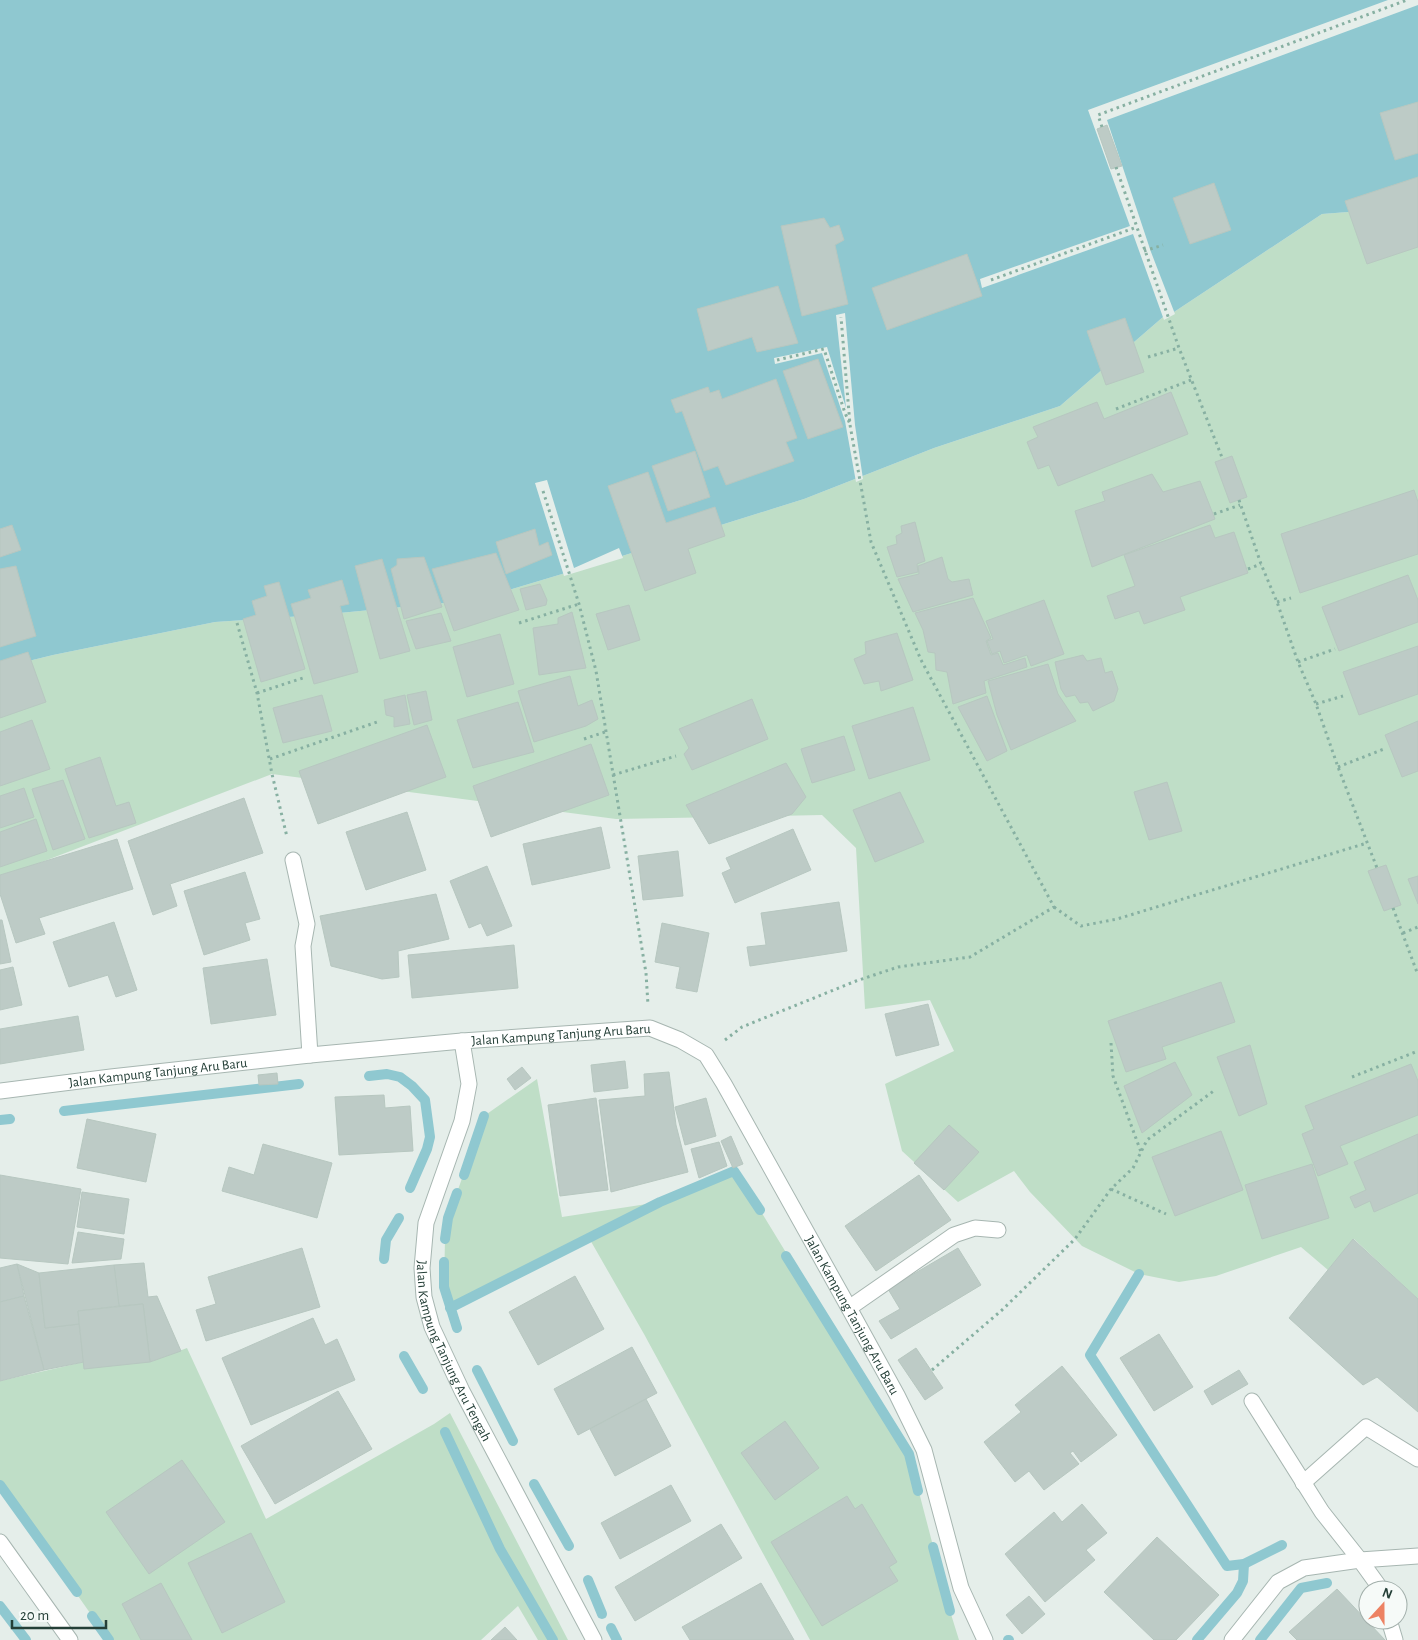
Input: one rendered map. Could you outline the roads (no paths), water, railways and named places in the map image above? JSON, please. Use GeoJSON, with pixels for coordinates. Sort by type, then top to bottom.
{"type":"FeatureCollection","features":[{"type":"Feature","properties":{"kind":"street"},"geometry":{"type":"LineString","coordinates":[[292,860],[307,924],[303,946],[310,1055]]}},
{"type":"Feature","properties":{"kind":"street","name":"Jalan Kampung Tanjung Aru Baru"},"geometry":{"type":"LineString","coordinates":[[0,1091],[310,1055],[462,1041],[650,1028],[680,1040],[706,1055],[850,1308],[897,1395],[924,1450],[960,1588],[985,1640]]}},
{"type":"Feature","properties":{"kind":"street","name":"Jalan Kampung Tanjung Aru Tengah"},"geometry":{"type":"LineString","coordinates":[[462,1041],[469,1084],[462,1121],[426,1223],[422,1268],[424,1297],[432,1327],[462,1392],[594,1640]]}},
{"type":"Feature","properties":{"kind":"street"},"geometry":{"type":"LineString","coordinates":[[850,1308],[954,1235],[975,1228],[998,1230]]}},
{"type":"Feature","properties":{"kind":"street"},"geometry":{"type":"LineString","coordinates":[[1252,1400],[1322,1512],[1374,1580]]}},
{"type":"Feature","properties":{"kind":"street"},"geometry":{"type":"LineString","coordinates":[[1303,1483],[1366,1427],[1418,1459]]}},
{"type":"Feature","properties":{"kind":"street"},"geometry":{"type":"LineString","coordinates":[[0,1542],[70,1640]]}},
{"type":"Feature","properties":{"kind":"street"},"geometry":{"type":"LineString","coordinates":[[1232,1640],[1278,1582],[1304,1568],[1360,1560],[1418,1556]]}},
{"type":"Feature","properties":{"kind":"water"},"geometry":{"type":"Polygon","coordinates":[[[0,0],[1418,0],[1418,209],[1413,207],[1322,214],[1174,312],[1163,317],[1060,406],[934,448],[804,499],[476,600],[318,615],[215,622],[53,655],[0,668],[0,0]]]}},
{"type":"Feature","properties":{"kind":"waterway"},"geometry":{"type":"LineString","coordinates":[[369,1076],[387,1074],[400,1077],[412,1086],[425,1100],[430,1137],[427,1149],[410,1188]]}},
{"type":"Feature","properties":{"kind":"waterway"},"geometry":{"type":"LineString","coordinates":[[64,1111],[299,1084]]}},
{"type":"Feature","properties":{"kind":"waterway"},"geometry":{"type":"LineString","coordinates":[[464,1175],[484,1116]]}},
{"type":"Feature","properties":{"kind":"waterway"},"geometry":{"type":"LineString","coordinates":[[0,1120],[10,1119]]}},
{"type":"Feature","properties":{"kind":"waterway"},"geometry":{"type":"LineString","coordinates":[[450,1308],[660,1202],[734,1171],[760,1210]]}},
{"type":"Feature","properties":{"kind":"waterway"},"geometry":{"type":"LineString","coordinates":[[445,1239],[448,1218],[457,1193]]}},
{"type":"Feature","properties":{"kind":"waterway"},"geometry":{"type":"LineString","coordinates":[[384,1259],[386,1240],[399,1218]]}},
{"type":"Feature","properties":{"kind":"waterway"},"geometry":{"type":"LineString","coordinates":[[786,1256],[909,1454],[918,1491]]}},
{"type":"Feature","properties":{"kind":"waterway"},"geometry":{"type":"LineString","coordinates":[[444,1262],[444,1287],[457,1328]]}},
{"type":"Feature","properties":{"kind":"waterway"},"geometry":{"type":"LineString","coordinates":[[1139,1274],[1090,1355],[1227,1566],[1244,1564],[1282,1545]]}},
{"type":"Feature","properties":{"kind":"waterway"},"geometry":{"type":"LineString","coordinates":[[404,1356],[423,1389]]}},
{"type":"Feature","properties":{"kind":"waterway"},"geometry":{"type":"LineString","coordinates":[[477,1370],[513,1441]]}},
{"type":"Feature","properties":{"kind":"waterway"},"geometry":{"type":"LineString","coordinates":[[445,1432],[500,1549],[553,1640]]}},
{"type":"Feature","properties":{"kind":"waterway"},"geometry":{"type":"LineString","coordinates":[[534,1484],[569,1546]]}},
{"type":"Feature","properties":{"kind":"waterway"},"geometry":{"type":"LineString","coordinates":[[0,1485],[77,1592]]}},
{"type":"Feature","properties":{"kind":"waterway"},"geometry":{"type":"LineString","coordinates":[[933,1547],[950,1611]]}},
{"type":"Feature","properties":{"kind":"waterway"},"geometry":{"type":"LineString","coordinates":[[1197,1640],[1237,1593],[1243,1581],[1244,1564]]}},
{"type":"Feature","properties":{"kind":"waterway"},"geometry":{"type":"LineString","coordinates":[[588,1580],[602,1614]]}},
{"type":"Feature","properties":{"kind":"waterway"},"geometry":{"type":"LineString","coordinates":[[1260,1640],[1301,1588],[1327,1583]]}},
{"type":"Feature","properties":{"kind":"waterway"},"geometry":{"type":"LineString","coordinates":[[0,1606],[26,1640]]}},
{"type":"Feature","properties":{"kind":"waterway"},"geometry":{"type":"LineString","coordinates":[[92,1616],[109,1640]]}},
{"type":"Feature","properties":{"kind":"waterway"},"geometry":{"type":"LineString","coordinates":[[611,1628],[617,1640]]}}]}
